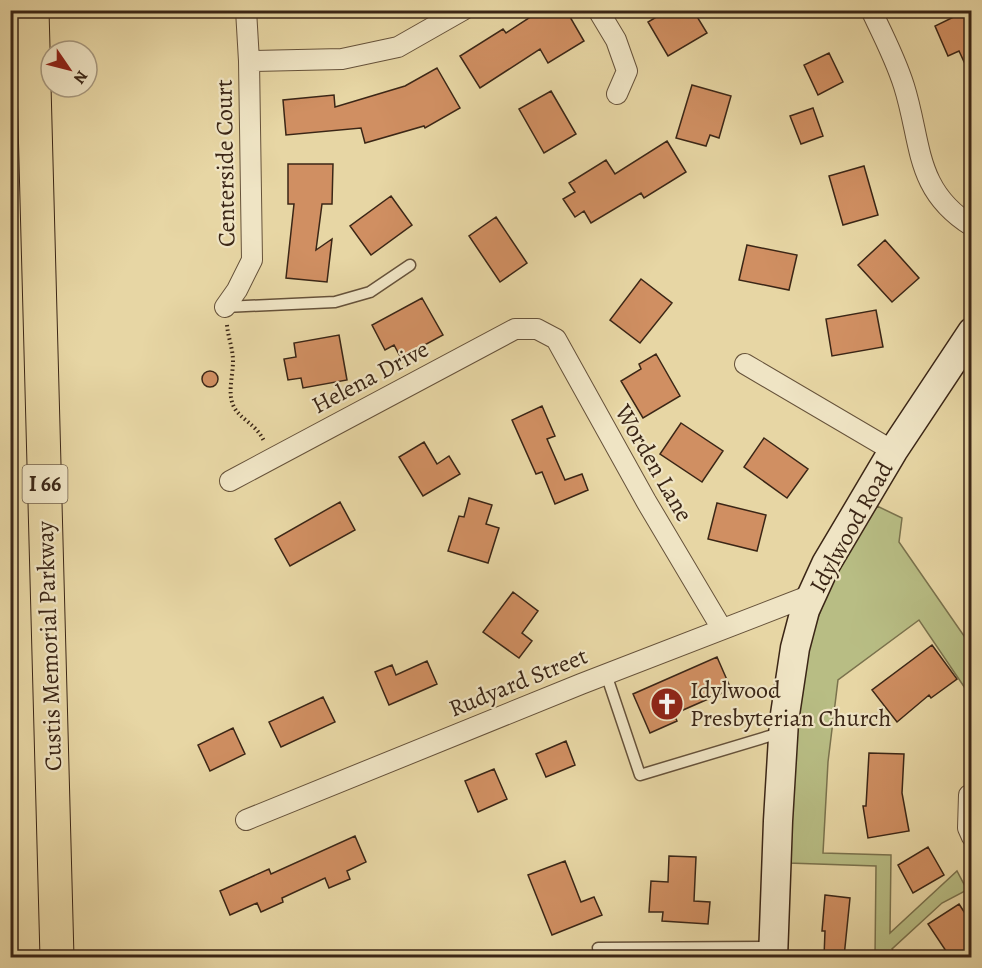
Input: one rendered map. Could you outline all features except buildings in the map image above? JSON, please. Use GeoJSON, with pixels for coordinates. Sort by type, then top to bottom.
{"type":"FeatureCollection","features":[{"type":"Feature","properties":{"kind":"highway","name":"Custis Memorial Parkway"},"geometry":{"type":"LineString","coordinates":[[32,10],[57,957]]}},
{"type":"Feature","properties":{"kind":"main road","name":"Idylwood Road"},"geometry":{"type":"LineString","coordinates":[[773,952],[777,821],[783,732],[795,648],[811,596],[826,564],[893,451],[972,332]]}},
{"type":"Feature","properties":{"kind":"street","name":"Centerside Court"},"geometry":{"type":"LineString","coordinates":[[225,307],[237,290],[252,260],[246,10]]}},
{"type":"Feature","properties":{"kind":"street"},"geometry":{"type":"LineString","coordinates":[[249,62],[342,59],[398,47],[463,10]]}},
{"type":"Feature","properties":{"kind":"street"},"geometry":{"type":"LineString","coordinates":[[597,10],[616,40],[627,71],[618,94]]}},
{"type":"Feature","properties":{"kind":"street"},"geometry":{"type":"LineString","coordinates":[[871,10],[904,86],[922,167],[932,188],[946,207],[972,226]]}},
{"type":"Feature","properties":{"kind":"street","name":"Helena Drive"},"geometry":{"type":"LineString","coordinates":[[230,481],[514,329],[537,328]]}},
{"type":"Feature","properties":{"kind":"street","name":"Worden Lane"},"geometry":{"type":"LineString","coordinates":[[537,328],[556,339],[646,501],[722,630]]}},
{"type":"Feature","properties":{"kind":"street"},"geometry":{"type":"LineString","coordinates":[[745,364],[893,451]]}},
{"type":"Feature","properties":{"kind":"street","name":"Rudyard Street"},"geometry":{"type":"LineString","coordinates":[[246,820],[606,674],[811,596]]}},
{"type":"Feature","properties":{"kind":"street"},"geometry":{"type":"LineString","coordinates":[[969,795],[968,828],[972,837]]}},
{"type":"Feature","properties":{"kind":"lane"},"geometry":{"type":"LineString","coordinates":[[225,307],[335,302],[370,292],[410,266]]}},
{"type":"Feature","properties":{"kind":"lane"},"geometry":{"type":"LineString","coordinates":[[606,674],[640,775],[783,732]]}},
{"type":"Feature","properties":{"kind":"lane"},"geometry":{"type":"LineString","coordinates":[[598,948],[773,952]]}},
{"type":"Feature","properties":{"kind":"path"},"geometry":{"type":"LineString","coordinates":[[225,307],[232,355],[233,405],[235,410],[257,428],[273,458]]}},
{"type":"Feature","properties":{"kind":"green space"},"geometry":{"type":"Polygon","coordinates":[[[877,506],[902,518],[899,542],[971,646],[971,697],[919,620],[838,680],[828,762],[823,853],[891,855],[890,933],[957,871],[967,890],[942,903],[892,949],[897,957],[875,957],[876,866],[788,863],[801,680],[813,632],[831,581],[877,506]]]}},
{"type":"Feature","properties":{"kind":"place","name":"Idylwood Presbyterian Church"},"geometry":{"type":"Point","coordinates":[667,704]}}]}
